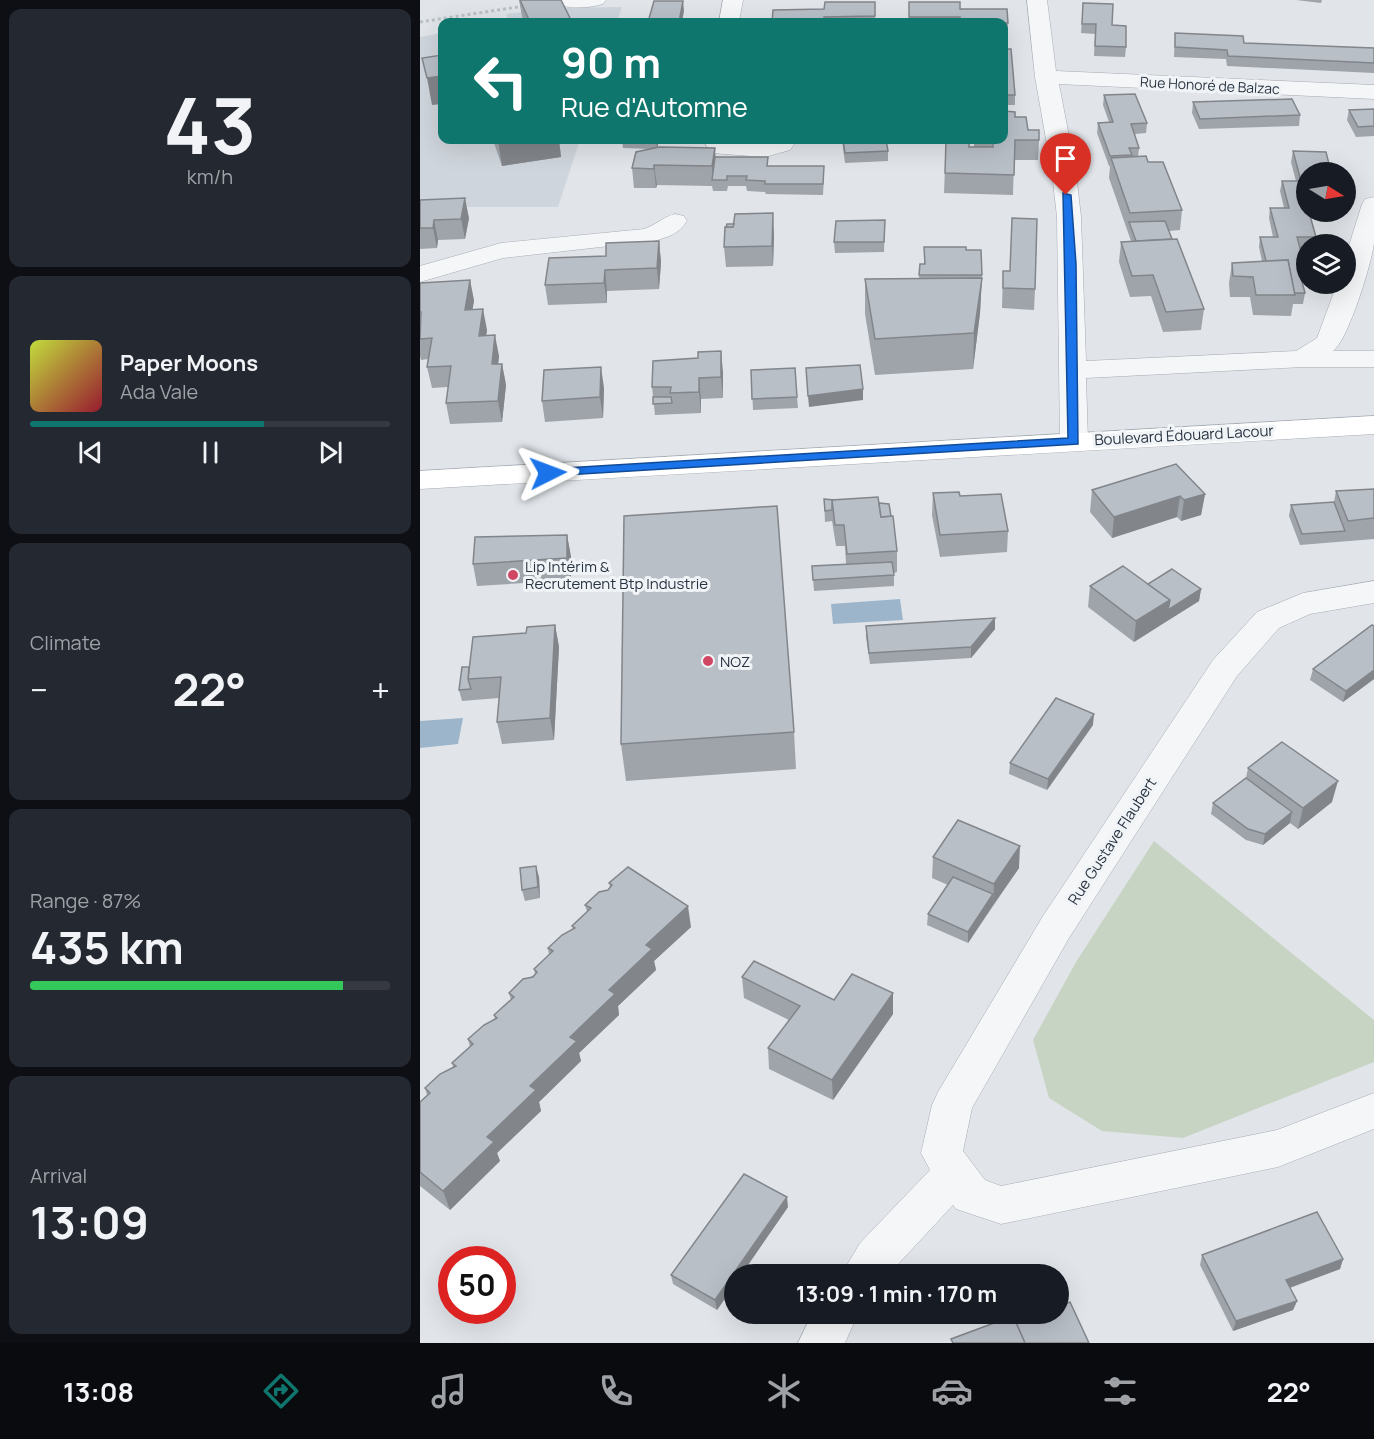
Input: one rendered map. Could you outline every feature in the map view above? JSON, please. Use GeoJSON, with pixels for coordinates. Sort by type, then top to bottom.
{"type":"FeatureCollection","features":[{"type":"Feature","properties":{"kind":"main road","name":"Boulevard Édouard Lacour"},"geometry":{"type":"LineString","coordinates":[[420,480],[1374,425]]}},
{"type":"Feature","properties":{"kind":"street"},"geometry":{"type":"LineString","coordinates":[[567,1],[596,0]]}},
{"type":"Feature","properties":{"kind":"street"},"geometry":{"type":"LineString","coordinates":[[730,18],[733,0]]}},
{"type":"Feature","properties":{"kind":"street"},"geometry":{"type":"LineString","coordinates":[[1037,0],[1046,77],[1064,173],[1069,217],[1074,441]]}},
{"type":"Feature","properties":{"kind":"street","name":"Rue Honoré de Balzac"},"geometry":{"type":"LineString","coordinates":[[1046,77],[1374,92]]}},
{"type":"Feature","properties":{"kind":"street"},"geometry":{"type":"LineString","coordinates":[[716,144],[719,148],[765,150],[783,144]]}},
{"type":"Feature","properties":{"kind":"street"},"geometry":{"type":"LineString","coordinates":[[1303,359],[1328,342],[1339,318],[1374,204]]}},
{"type":"Feature","properties":{"kind":"street"},"geometry":{"type":"LineString","coordinates":[[420,274],[501,251],[645,236],[663,231],[675,221]]}},
{"type":"Feature","properties":{"kind":"street"},"geometry":{"type":"LineString","coordinates":[[1073,370],[1303,359],[1374,359]]}},
{"type":"Feature","properties":{"kind":"street","name":"Rue Gustave Flaubert"},"geometry":{"type":"LineString","coordinates":[[1374,592],[1303,604],[1268,620],[1225,668],[1056,927],[952,1105],[942,1153],[954,1174],[971,1195],[1001,1205],[1278,1148],[1374,1111]]}},
{"type":"Feature","properties":{"kind":"street"},"geometry":{"type":"LineString","coordinates":[[870,1264],[954,1174]]}},
{"type":"Feature","properties":{"kind":"street"},"geometry":{"type":"LineString","coordinates":[[821,1343],[831,1324]]}},
{"type":"Feature","properties":{"kind":"path"},"geometry":{"type":"LineString","coordinates":[[442,18],[491,9],[567,1]]}},
{"type":"Feature","properties":{"kind":"path"},"geometry":{"type":"LineString","coordinates":[[420,22],[438,19]]}},
{"type":"Feature","properties":{"kind":"shaded area"},"geometry":{"type":"Polygon","coordinates":[[[622,7],[618,18],[508,18],[506,14],[556,8],[622,7]]]}},
{"type":"Feature","properties":{"kind":"shaded area"},"geometry":{"type":"Polygon","coordinates":[[[438,34],[438,144],[579,144],[558,207],[420,207],[420,37],[438,34]]]}},
{"type":"Feature","properties":{"kind":"green space"},"geometry":{"type":"Polygon","coordinates":[[[1154,841],[1374,1020],[1374,1062],[1183,1138],[1102,1131],[1049,1098],[1033,1040],[1076,962],[1154,841]]]}},
{"type":"Feature","properties":{"kind":"water"},"geometry":{"type":"Polygon","coordinates":[[[900,599],[903,620],[833,624],[831,604],[900,599]]]}},
{"type":"Feature","properties":{"kind":"water"},"geometry":{"type":"Polygon","coordinates":[[[463,718],[458,744],[420,748],[420,721],[463,718]]]}},
{"type":"Feature","properties":{"kind":"building"},"geometry":{"type":"Polygon","coordinates":[[[520,0],[561,0],[570,18],[528,18],[520,0]]]}},
{"type":"Feature","properties":{"kind":"building"},"geometry":{"type":"Polygon","coordinates":[[[654,1],[683,1],[680,18],[649,18],[654,1]]]}},
{"type":"Feature","properties":{"kind":"building"},"geometry":{"type":"Polygon","coordinates":[[[825,2],[875,2],[875,16],[772,18],[773,10],[824,9],[825,2]]]}},
{"type":"Feature","properties":{"kind":"building"},"geometry":{"type":"Polygon","coordinates":[[[909,2],[960,2],[960,9],[1007,9],[1008,18],[960,17],[909,17],[909,2]]]}},
{"type":"Feature","properties":{"kind":"building"},"geometry":{"type":"Polygon","coordinates":[[[1083,3],[1113,4],[1112,25],[1126,26],[1126,47],[1095,46],[1096,24],[1082,24],[1083,3]]]}},
{"type":"Feature","properties":{"kind":"building"},"geometry":{"type":"Polygon","coordinates":[[[1175,33],[1243,36],[1244,43],[1374,48],[1374,63],[1228,56],[1227,50],[1175,47],[1175,33]]]}},
{"type":"Feature","properties":{"kind":"building"},"geometry":{"type":"Polygon","coordinates":[[[1008,49],[1011,49],[1015,95],[1008,95],[1008,49]]]}},
{"type":"Feature","properties":{"kind":"building"},"geometry":{"type":"Polygon","coordinates":[[[438,56],[438,77],[427,78],[422,58],[438,56]]]}},
{"type":"Feature","properties":{"kind":"building"},"geometry":{"type":"Polygon","coordinates":[[[1135,94],[1147,123],[1131,124],[1139,148],[1129,148],[1132,155],[1110,156],[1098,123],[1113,122],[1104,95],[1135,94]]]}},
{"type":"Feature","properties":{"kind":"building"},"geometry":{"type":"Polygon","coordinates":[[[1292,99],[1300,115],[1200,119],[1193,102],[1292,99]]]}},
{"type":"Feature","properties":{"kind":"building"},"geometry":{"type":"Polygon","coordinates":[[[1374,109],[1374,126],[1358,127],[1349,110],[1374,109]]]}},
{"type":"Feature","properties":{"kind":"building"},"geometry":{"type":"Polygon","coordinates":[[[1008,111],[1015,112],[1015,117],[1026,117],[1028,130],[1039,130],[1039,140],[1015,140],[1014,175],[945,173],[946,144],[993,147],[993,144],[1008,144],[1008,111]]]}},
{"type":"Feature","properties":{"kind":"building"},"geometry":{"type":"Polygon","coordinates":[[[844,144],[887,144],[888,151],[845,153],[844,144]]]}},
{"type":"Feature","properties":{"kind":"building"},"geometry":{"type":"Polygon","coordinates":[[[659,147],[715,148],[712,166],[654,165],[654,169],[632,168],[636,152],[659,147]]]}},
{"type":"Feature","properties":{"kind":"building"},"geometry":{"type":"Polygon","coordinates":[[[1293,151],[1326,152],[1328,162],[1296,162],[1293,151]]]}},
{"type":"Feature","properties":{"kind":"building"},"geometry":{"type":"Polygon","coordinates":[[[1146,156],[1148,162],[1163,162],[1182,210],[1130,213],[1111,158],[1146,156]]]}},
{"type":"Feature","properties":{"kind":"building"},"geometry":{"type":"Polygon","coordinates":[[[715,157],[768,157],[767,166],[824,166],[823,184],[765,184],[765,181],[746,180],[747,176],[727,176],[727,180],[712,180],[715,157]]]}},
{"type":"Feature","properties":{"kind":"building"},"geometry":{"type":"Polygon","coordinates":[[[1282,181],[1296,181],[1296,222],[1312,222],[1315,234],[1296,234],[1296,293],[1294,293],[1288,260],[1266,261],[1260,237],[1278,237],[1270,208],[1289,208],[1282,181]]]}},
{"type":"Feature","properties":{"kind":"building"},"geometry":{"type":"Polygon","coordinates":[[[465,198],[461,219],[434,220],[433,228],[420,228],[420,200],[465,198]]]}},
{"type":"Feature","properties":{"kind":"building"},"geometry":{"type":"Polygon","coordinates":[[[773,213],[772,246],[724,247],[725,227],[733,227],[735,214],[773,213]]]}},
{"type":"Feature","properties":{"kind":"building"},"geometry":{"type":"Polygon","coordinates":[[[1012,218],[1037,219],[1035,289],[1003,288],[1003,271],[1010,271],[1012,218]]]}},
{"type":"Feature","properties":{"kind":"building"},"geometry":{"type":"Polygon","coordinates":[[[885,220],[884,242],[834,242],[836,221],[885,220]]]}},
{"type":"Feature","properties":{"kind":"building"},"geometry":{"type":"Polygon","coordinates":[[[1165,221],[1172,239],[1136,241],[1129,222],[1165,221]]]}},
{"type":"Feature","properties":{"kind":"building"},"geometry":{"type":"Polygon","coordinates":[[[1177,239],[1204,309],[1166,312],[1153,275],[1132,276],[1121,242],[1177,239]]]}},
{"type":"Feature","properties":{"kind":"building"},"geometry":{"type":"Polygon","coordinates":[[[659,241],[657,268],[605,270],[604,283],[545,285],[549,258],[606,256],[606,243],[659,241]]]}},
{"type":"Feature","properties":{"kind":"building"},"geometry":{"type":"Polygon","coordinates":[[[924,247],[966,247],[966,250],[981,250],[982,275],[919,275],[920,264],[925,264],[924,247]]]}},
{"type":"Feature","properties":{"kind":"building"},"geometry":{"type":"Polygon","coordinates":[[[1288,260],[1295,295],[1256,295],[1253,277],[1233,276],[1232,263],[1288,260]]]}},
{"type":"Feature","properties":{"kind":"building"},"geometry":{"type":"Polygon","coordinates":[[[982,278],[974,333],[875,339],[865,279],[982,278]]]}},
{"type":"Feature","properties":{"kind":"building"},"geometry":{"type":"Polygon","coordinates":[[[470,280],[465,310],[483,309],[479,336],[495,335],[492,364],[502,364],[498,401],[446,403],[451,366],[427,367],[432,338],[420,339],[420,283],[470,280]]]}},
{"type":"Feature","properties":{"kind":"building"},"geometry":{"type":"Polygon","coordinates":[[[721,351],[721,377],[699,378],[699,392],[670,393],[671,387],[652,387],[653,361],[698,358],[698,352],[721,351]]]}},
{"type":"Feature","properties":{"kind":"building"},"geometry":{"type":"Polygon","coordinates":[[[860,365],[863,389],[808,396],[806,368],[860,365]]]}},
{"type":"Feature","properties":{"kind":"building"},"geometry":{"type":"Polygon","coordinates":[[[601,367],[600,397],[542,401],[544,370],[601,367]]]}},
{"type":"Feature","properties":{"kind":"building"},"geometry":{"type":"Polygon","coordinates":[[[795,368],[797,397],[752,399],[751,370],[795,368]]]}},
{"type":"Feature","properties":{"kind":"building"},"geometry":{"type":"Polygon","coordinates":[[[653,397],[671,397],[672,403],[653,404],[653,397]]]}},
{"type":"Feature","properties":{"kind":"building"},"geometry":{"type":"Polygon","coordinates":[[[1176,464],[1205,494],[1184,500],[1180,496],[1114,517],[1092,490],[1176,464]]]}},
{"type":"Feature","properties":{"kind":"building"},"geometry":{"type":"Polygon","coordinates":[[[1374,489],[1374,518],[1348,521],[1336,491],[1374,489]]]}},
{"type":"Feature","properties":{"kind":"building"},"geometry":{"type":"Polygon","coordinates":[[[959,492],[960,496],[1001,494],[1008,531],[940,535],[933,493],[959,492]]]}},
{"type":"Feature","properties":{"kind":"building"},"geometry":{"type":"Polygon","coordinates":[[[878,497],[881,517],[893,516],[897,551],[847,554],[844,525],[835,525],[832,500],[878,497]]]}},
{"type":"Feature","properties":{"kind":"building"},"geometry":{"type":"Polygon","coordinates":[[[824,499],[834,500],[832,500],[832,510],[825,511],[824,499]]]}},
{"type":"Feature","properties":{"kind":"building"},"geometry":{"type":"Polygon","coordinates":[[[1334,502],[1345,531],[1302,534],[1291,505],[1334,502]]]}},
{"type":"Feature","properties":{"kind":"building"},"geometry":{"type":"Polygon","coordinates":[[[879,503],[889,504],[891,516],[881,517],[879,503]]]}},
{"type":"Feature","properties":{"kind":"building","name":"NOZ"},"geometry":{"type":"Polygon","coordinates":[[[777,506],[794,732],[621,744],[624,516],[777,506]]]}},
{"type":"Feature","properties":{"kind":"building"},"geometry":{"type":"Polygon","coordinates":[[[567,535],[567,558],[473,564],[475,537],[567,535]]]}},
{"type":"Feature","properties":{"kind":"building"},"geometry":{"type":"Polygon","coordinates":[[[892,562],[894,575],[813,580],[812,566],[892,562]]]}},
{"type":"Feature","properties":{"kind":"building"},"geometry":{"type":"Polygon","coordinates":[[[1123,566],[1170,600],[1136,621],[1090,586],[1123,566]]]}},
{"type":"Feature","properties":{"kind":"building"},"geometry":{"type":"Polygon","coordinates":[[[1172,569],[1201,589],[1168,610],[1170,600],[1148,584],[1172,569]]]}},
{"type":"Feature","properties":{"kind":"building"},"geometry":{"type":"Polygon","coordinates":[[[995,618],[971,647],[869,653],[866,626],[995,618]]]}},
{"type":"Feature","properties":{"kind":"building"},"geometry":{"type":"Polygon","coordinates":[[[555,625],[550,718],[497,722],[501,677],[468,679],[473,637],[526,633],[527,627],[555,625]]]}},
{"type":"Feature","properties":{"kind":"building"},"geometry":{"type":"Polygon","coordinates":[[[1372,625],[1374,626],[1374,670],[1346,691],[1313,669],[1372,625]]]}},
{"type":"Feature","properties":{"kind":"building"},"geometry":{"type":"Polygon","coordinates":[[[462,667],[469,667],[468,679],[471,689],[459,690],[462,667]]]}},
{"type":"Feature","properties":{"kind":"building"},"geometry":{"type":"Polygon","coordinates":[[[1056,698],[1094,714],[1048,779],[1010,763],[1056,698]]]}},
{"type":"Feature","properties":{"kind":"building"},"geometry":{"type":"Polygon","coordinates":[[[1282,742],[1338,781],[1303,808],[1248,768],[1282,742]]]}},
{"type":"Feature","properties":{"kind":"building"},"geometry":{"type":"Polygon","coordinates":[[[1246,778],[1292,812],[1265,834],[1248,829],[1213,803],[1246,778]]]}},
{"type":"Feature","properties":{"kind":"building"},"geometry":{"type":"Polygon","coordinates":[[[958,820],[1020,846],[994,884],[933,857],[958,820]]]}},
{"type":"Feature","properties":{"kind":"building"},"geometry":{"type":"Polygon","coordinates":[[[536,866],[538,887],[522,890],[520,868],[536,866]]]}},
{"type":"Feature","properties":{"kind":"building"},"geometry":{"type":"Polygon","coordinates":[[[628,867],[688,906],[646,945],[652,949],[609,990],[615,994],[570,1037],[577,1041],[530,1086],[536,1090],[487,1137],[494,1142],[443,1191],[420,1172],[420,1102],[430,1093],[425,1088],[440,1074],[456,1066],[452,1063],[473,1044],[468,1039],[484,1025],[497,1018],[494,1015],[514,997],[509,993],[523,979],[533,977],[537,972],[534,969],[553,951],[548,948],[562,935],[575,928],[572,926],[591,908],[585,905],[599,892],[608,890],[612,885],[609,883],[628,867]]]}},
{"type":"Feature","properties":{"kind":"building"},"geometry":{"type":"Polygon","coordinates":[[[953,877],[993,894],[968,932],[928,914],[953,877]]]}},
{"type":"Feature","properties":{"kind":"building"},"geometry":{"type":"Polygon","coordinates":[[[754,961],[834,1000],[852,974],[893,993],[832,1080],[768,1048],[800,1006],[742,977],[754,961]]]}},
{"type":"Feature","properties":{"kind":"building"},"geometry":{"type":"Polygon","coordinates":[[[744,1174],[787,1197],[740,1264],[724,1264],[724,1287],[715,1300],[671,1275],[744,1174]]]}},
{"type":"Feature","properties":{"kind":"building"},"geometry":{"type":"Polygon","coordinates":[[[1317,1212],[1343,1259],[1286,1280],[1297,1301],[1236,1321],[1202,1255],[1317,1212]]]}},
{"type":"Feature","properties":{"kind":"building"},"geometry":{"type":"Polygon","coordinates":[[[1069,1302],[1089,1343],[1025,1343],[1016,1324],[1069,1324],[1069,1302]]]}},
{"type":"Feature","properties":{"kind":"building"},"geometry":{"type":"Polygon","coordinates":[[[991,1324],[1017,1324],[1025,1343],[953,1343],[951,1339],[991,1324]]]}},
{"type":"Feature","properties":{"kind":"place","name":"Lip Intérim & Recrutement Btp Industrie"},"geometry":{"type":"Point","coordinates":[513,575]}},
{"type":"Feature","properties":{"kind":"place","name":"NOZ"},"geometry":{"type":"Point","coordinates":[708,661]}},
{"type":"Feature","properties":{"kind":"route"},"geometry":{"type":"LineString","coordinates":[[548,473],[1074,441],[1071,264],[1066,195]]}}]}
